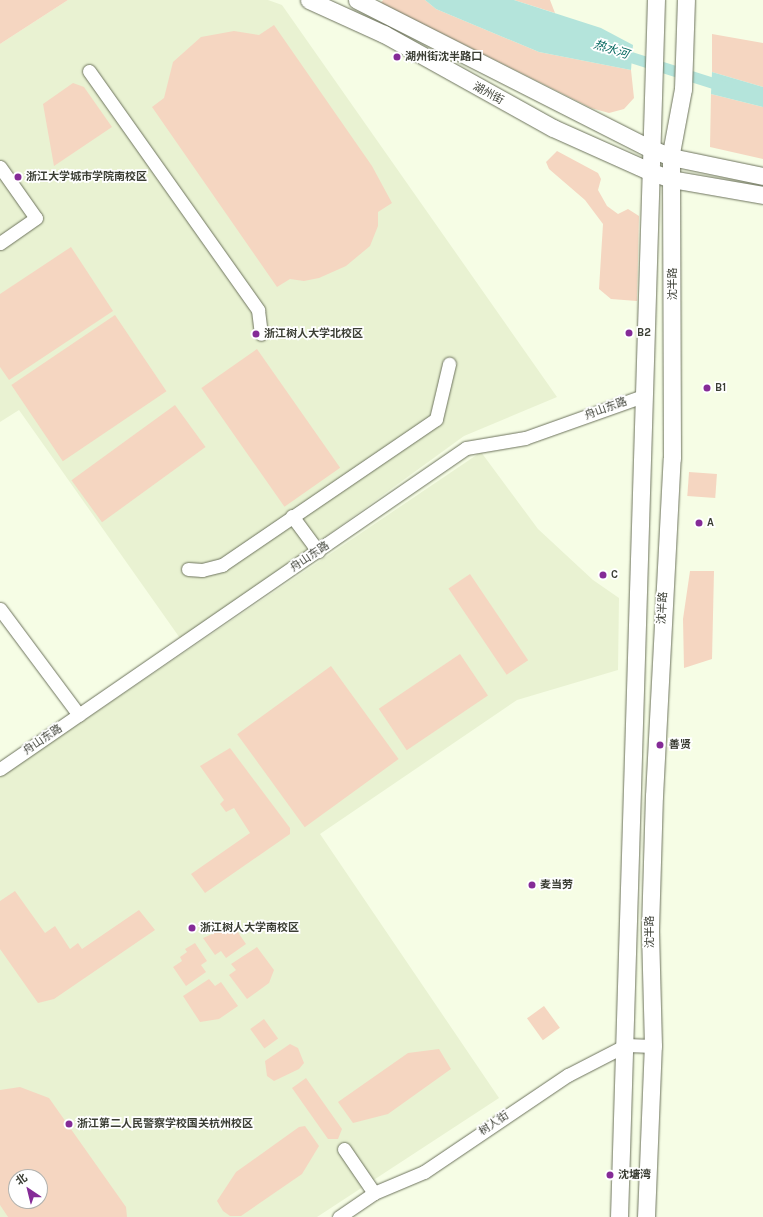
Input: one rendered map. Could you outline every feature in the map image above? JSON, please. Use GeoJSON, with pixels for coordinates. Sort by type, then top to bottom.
{"type":"FeatureCollection","features":[{"type":"Feature","properties":{"kind":"main road","name":"湖州街"},"geometry":{"type":"LineString","coordinates":[[309,0],[384,34],[553,128],[649,171],[671,179],[763,195]]}},
{"type":"Feature","properties":{"kind":"main road"},"geometry":{"type":"LineString","coordinates":[[357,0],[671,158],[763,176]]}},
{"type":"Feature","properties":{"kind":"main road","name":"沈半路"},"geometry":{"type":"LineString","coordinates":[[620,1217],[643,396],[652,200],[649,171],[651,79],[656,0]]}},
{"type":"Feature","properties":{"kind":"main road","name":"沈半路"},"geometry":{"type":"LineString","coordinates":[[646,1217],[653,1046],[651,902],[672,458],[671,158],[683,89],[686,0]]}},
{"type":"Feature","properties":{"kind":"street"},"geometry":{"type":"LineString","coordinates":[[89,71],[258,310],[261,334]]}},
{"type":"Feature","properties":{"kind":"street"},"geometry":{"type":"LineString","coordinates":[[0,167],[36,218],[0,243]]}},
{"type":"Feature","properties":{"kind":"street"},"geometry":{"type":"LineString","coordinates":[[188,569],[202,570],[222,565],[436,419],[449,364]]}},
{"type":"Feature","properties":{"kind":"street","name":"舟山东路"},"geometry":{"type":"LineString","coordinates":[[0,769],[466,448],[525,438],[643,396]]}},
{"type":"Feature","properties":{"kind":"street"},"geometry":{"type":"LineString","coordinates":[[292,516],[318,551]]}},
{"type":"Feature","properties":{"kind":"street"},"geometry":{"type":"LineString","coordinates":[[0,609],[78,715]]}},
{"type":"Feature","properties":{"kind":"street","name":"树人街"},"geometry":{"type":"LineString","coordinates":[[340,1217],[374,1193],[424,1172],[568,1075],[626,1045],[653,1046]]}},
{"type":"Feature","properties":{"kind":"street"},"geometry":{"type":"LineString","coordinates":[[344,1149],[374,1193]]}},
{"type":"Feature","properties":{"kind":"shaded area"},"geometry":{"type":"Polygon","coordinates":[[[0,0],[68,0],[0,44],[0,0]]]}},
{"type":"Feature","properties":{"kind":"shaded area","name":"浙江树人大学北校区"},"geometry":{"type":"Polygon","coordinates":[[[68,0],[268,0],[282,5],[557,397],[464,436],[182,641],[19,410],[0,422],[0,44],[68,0]]]}},
{"type":"Feature","properties":{"kind":"shaded area"},"geometry":{"type":"Polygon","coordinates":[[[383,0],[425,0],[436,9],[539,52],[631,70],[634,98],[624,109],[609,113],[591,108],[381,3],[383,0]]]}},
{"type":"Feature","properties":{"kind":"shaded area"},"geometry":{"type":"Polygon","coordinates":[[[514,0],[550,0],[555,13],[514,0]]]}},
{"type":"Feature","properties":{"kind":"shaded area"},"geometry":{"type":"Polygon","coordinates":[[[274,25],[372,166],[392,203],[378,212],[378,226],[370,246],[346,266],[319,278],[304,281],[290,279],[277,287],[152,107],[164,98],[173,62],[201,37],[234,31],[259,35],[274,25]]]}},
{"type":"Feature","properties":{"kind":"shaded area"},"geometry":{"type":"Polygon","coordinates":[[[712,34],[763,43],[763,87],[712,72],[712,34]]]}},
{"type":"Feature","properties":{"kind":"shaded area"},"geometry":{"type":"Polygon","coordinates":[[[73,83],[84,87],[112,127],[54,166],[43,104],[73,83]]]}},
{"type":"Feature","properties":{"kind":"shaded area"},"geometry":{"type":"Polygon","coordinates":[[[711,94],[763,107],[763,159],[710,147],[711,94]]]}},
{"type":"Feature","properties":{"kind":"shaded area"},"geometry":{"type":"Polygon","coordinates":[[[557,151],[598,173],[601,179],[598,190],[607,206],[618,214],[628,209],[639,216],[637,301],[611,299],[599,289],[603,224],[585,200],[549,169],[546,162],[557,151]]]}},
{"type":"Feature","properties":{"kind":"shaded area"},"geometry":{"type":"Polygon","coordinates":[[[71,247],[113,311],[9,380],[0,367],[0,294],[71,247]]]}},
{"type":"Feature","properties":{"kind":"shaded area"},"geometry":{"type":"Polygon","coordinates":[[[115,315],[166,391],[63,461],[11,385],[115,315]]]}},
{"type":"Feature","properties":{"kind":"shaded area"},"geometry":{"type":"Polygon","coordinates":[[[257,349],[340,468],[284,507],[201,388],[257,349]]]}},
{"type":"Feature","properties":{"kind":"shaded area"},"geometry":{"type":"Polygon","coordinates":[[[175,405],[206,447],[102,522],[71,480],[175,405]]]}},
{"type":"Feature","properties":{"kind":"shaded area","name":"浙江树人大学南校区"},"geometry":{"type":"Polygon","coordinates":[[[481,452],[538,529],[593,580],[619,598],[618,670],[517,700],[320,834],[499,1098],[317,1217],[0,1217],[0,777],[481,452]]]}},
{"type":"Feature","properties":{"kind":"shaded area"},"geometry":{"type":"Polygon","coordinates":[[[689,472],[717,474],[715,498],[687,496],[689,472]]]}},
{"type":"Feature","properties":{"kind":"shaded area"},"geometry":{"type":"Polygon","coordinates":[[[690,571],[714,571],[712,659],[684,668],[683,619],[690,571]]]}},
{"type":"Feature","properties":{"kind":"shaded area"},"geometry":{"type":"Polygon","coordinates":[[[470,574],[528,660],[507,675],[448,589],[470,574]]]}},
{"type":"Feature","properties":{"kind":"shaded area"},"geometry":{"type":"Polygon","coordinates":[[[460,654],[488,695],[407,750],[379,709],[460,654]]]}},
{"type":"Feature","properties":{"kind":"shaded area"},"geometry":{"type":"Polygon","coordinates":[[[331,666],[399,759],[305,827],[237,734],[331,666]]]}},
{"type":"Feature","properties":{"kind":"shaded area"},"geometry":{"type":"Polygon","coordinates":[[[230,748],[290,828],[290,834],[205,893],[191,874],[250,833],[234,808],[226,812],[220,804],[224,800],[200,766],[230,748]]]}},
{"type":"Feature","properties":{"kind":"shaded area"},"geometry":{"type":"Polygon","coordinates":[[[15,891],[45,933],[55,926],[70,949],[78,943],[82,949],[139,910],[155,930],[54,999],[38,1003],[0,949],[0,901],[15,891]]]}},
{"type":"Feature","properties":{"kind":"shaded area"},"geometry":{"type":"Polygon","coordinates":[[[233,925],[246,944],[226,958],[221,951],[215,955],[203,938],[233,925]]]}},
{"type":"Feature","properties":{"kind":"shaded area"},"geometry":{"type":"Polygon","coordinates":[[[195,943],[207,961],[201,965],[206,972],[186,986],[173,967],[182,961],[180,957],[187,952],[185,949],[195,943]]]}},
{"type":"Feature","properties":{"kind":"shaded area"},"geometry":{"type":"Polygon","coordinates":[[[257,947],[274,970],[269,983],[247,999],[229,975],[236,970],[231,964],[257,947]]]}},
{"type":"Feature","properties":{"kind":"shaded area"},"geometry":{"type":"Polygon","coordinates":[[[209,979],[215,986],[221,982],[238,1006],[219,1019],[200,1022],[183,996],[209,979]]]}},
{"type":"Feature","properties":{"kind":"shaded area"},"geometry":{"type":"Polygon","coordinates":[[[544,1006],[560,1028],[543,1040],[527,1018],[544,1006]]]}},
{"type":"Feature","properties":{"kind":"shaded area"},"geometry":{"type":"Polygon","coordinates":[[[264,1019],[278,1038],[264,1048],[250,1029],[264,1019]]]}},
{"type":"Feature","properties":{"kind":"shaded area"},"geometry":{"type":"Polygon","coordinates":[[[290,1044],[298,1048],[304,1063],[299,1069],[274,1081],[267,1076],[265,1061],[290,1044]]]}},
{"type":"Feature","properties":{"kind":"shaded area"},"geometry":{"type":"Polygon","coordinates":[[[439,1049],[451,1069],[388,1114],[353,1123],[338,1102],[408,1053],[439,1049]]]}},
{"type":"Feature","properties":{"kind":"shaded area"},"geometry":{"type":"Polygon","coordinates":[[[306,1078],[342,1129],[338,1139],[328,1139],[292,1088],[306,1078]]]}},
{"type":"Feature","properties":{"kind":"shaded area"},"geometry":{"type":"Polygon","coordinates":[[[20,1087],[49,1098],[126,1207],[127,1217],[8,1217],[0,1205],[0,1090],[20,1087]]]}},
{"type":"Feature","properties":{"kind":"shaded area"},"geometry":{"type":"Polygon","coordinates":[[[305,1126],[319,1146],[302,1174],[241,1216],[230,1216],[223,1211],[217,1201],[236,1172],[299,1127],[305,1126]]]}},
{"type":"Feature","properties":{"kind":"water"},"geometry":{"type":"Polygon","coordinates":[[[425,0],[514,0],[601,28],[633,45],[631,70],[539,52],[436,9],[425,0]]]}},
{"type":"Feature","properties":{"kind":"water"},"geometry":{"type":"Polygon","coordinates":[[[712,72],[763,87],[763,107],[711,94],[712,72]]]}},
{"type":"Feature","properties":{"kind":"waterway","name":"热水河"},"geometry":{"type":"LineString","coordinates":[[618,53],[726,87]]}},
{"type":"Feature","properties":{"kind":"place","name":"湖州街沈半路口"},"geometry":{"type":"Point","coordinates":[397,57]}},
{"type":"Feature","properties":{"kind":"place","name":"浙江大学城市学院南校区"},"geometry":{"type":"Point","coordinates":[18,177]}},
{"type":"Feature","properties":{"kind":"place","name":"B2"},"geometry":{"type":"Point","coordinates":[629,333]}},
{"type":"Feature","properties":{"kind":"place","name":"浙江树人大学北校区"},"geometry":{"type":"Point","coordinates":[256,334]}},
{"type":"Feature","properties":{"kind":"place","name":"B1"},"geometry":{"type":"Point","coordinates":[707,388]}},
{"type":"Feature","properties":{"kind":"place","name":"A"},"geometry":{"type":"Point","coordinates":[699,523]}},
{"type":"Feature","properties":{"kind":"place","name":"C"},"geometry":{"type":"Point","coordinates":[603,575]}},
{"type":"Feature","properties":{"kind":"place","name":"善贤"},"geometry":{"type":"Point","coordinates":[660,745]}},
{"type":"Feature","properties":{"kind":"place","name":"麦当劳"},"geometry":{"type":"Point","coordinates":[532,885]}},
{"type":"Feature","properties":{"kind":"place","name":"浙江树人大学南校区"},"geometry":{"type":"Point","coordinates":[192,928]}},
{"type":"Feature","properties":{"kind":"place","name":"浙江第二人民警察学校国关杭州校区"},"geometry":{"type":"Point","coordinates":[69,1124]}},
{"type":"Feature","properties":{"kind":"place","name":"沈塘湾"},"geometry":{"type":"Point","coordinates":[610,1175]}}]}
